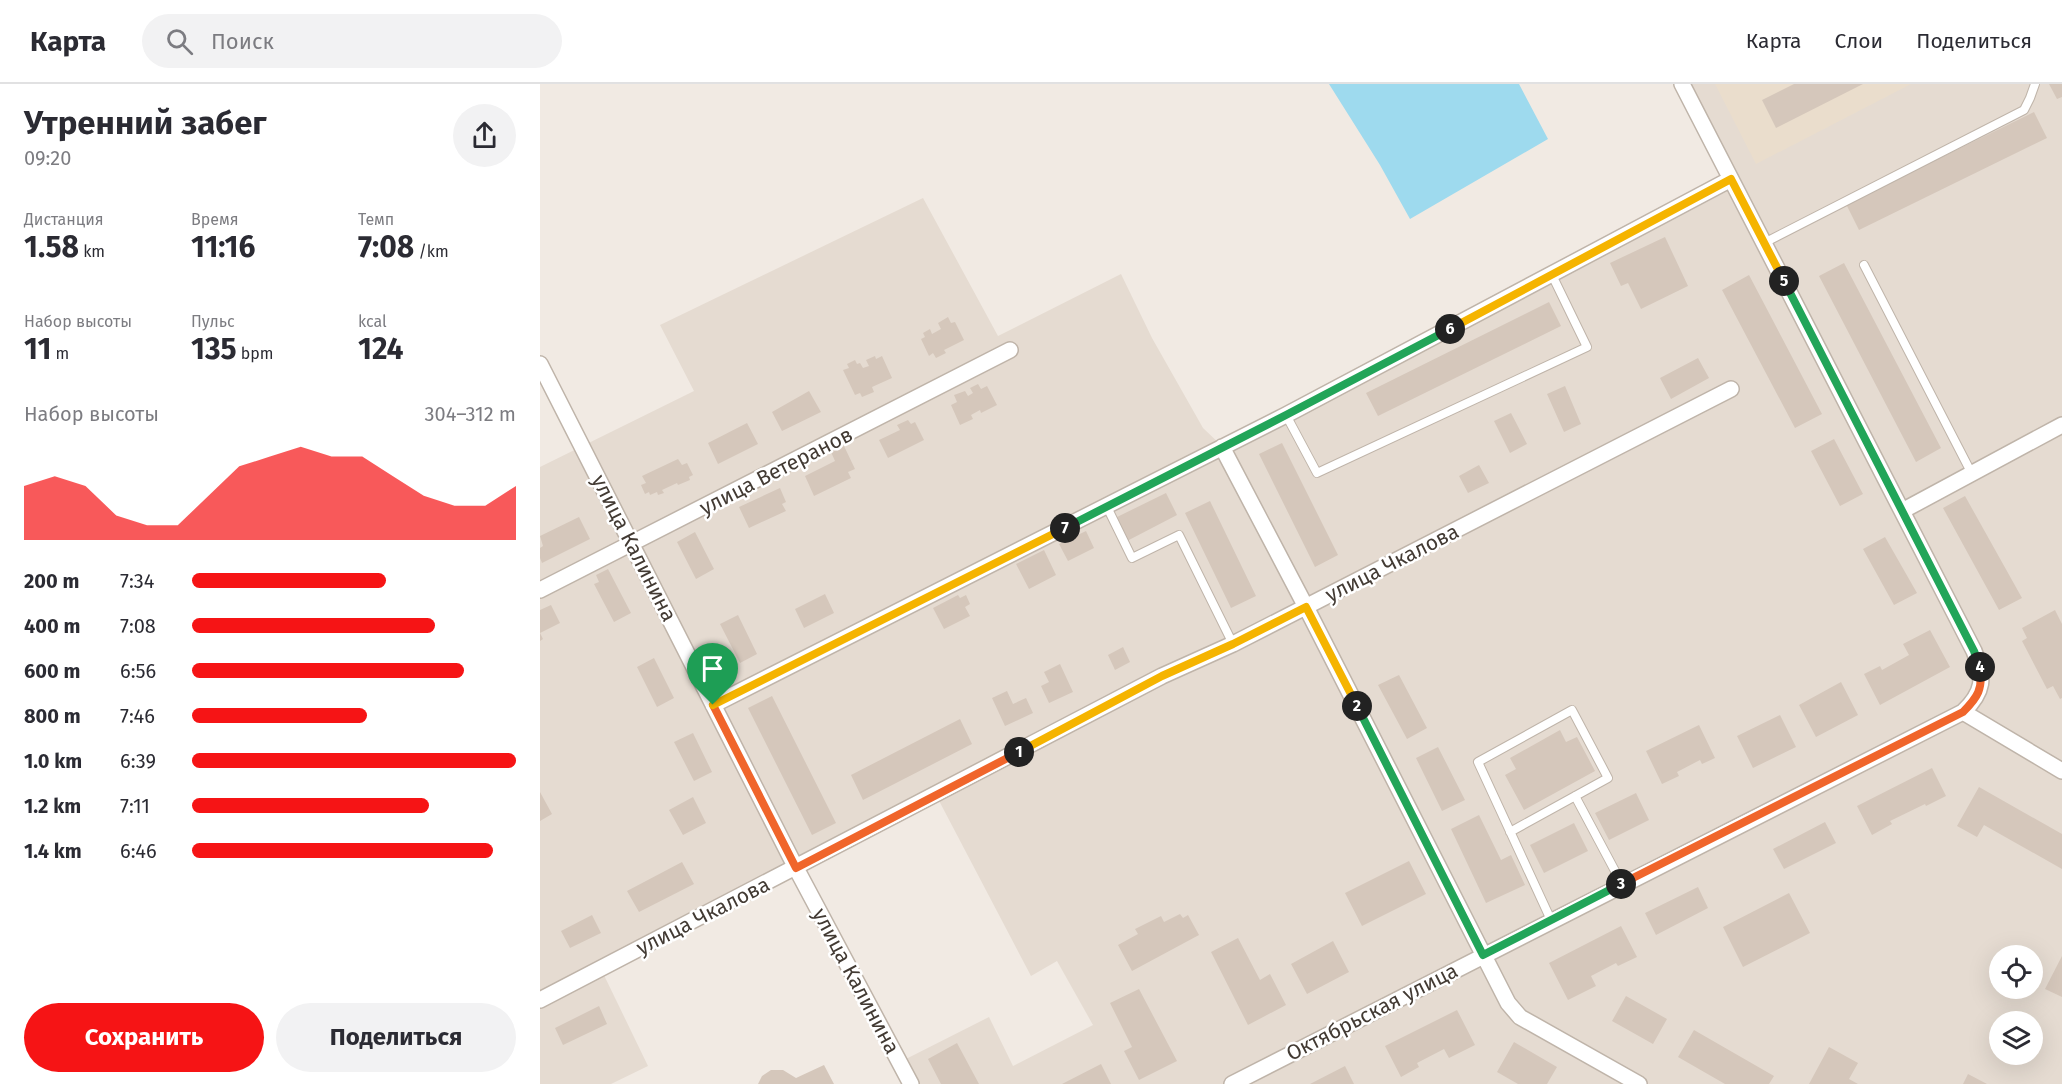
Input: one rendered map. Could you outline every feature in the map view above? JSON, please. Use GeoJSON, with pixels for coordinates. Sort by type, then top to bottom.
{"type":"FeatureCollection","features":[{"type":"Feature","properties":{"kind":"street"},"geometry":{"type":"LineString","coordinates":[[1682,84],[1979,662],[1981,677],[1979,693],[1963,712],[2062,771]]}},
{"type":"Feature","properties":{"kind":"street"},"geometry":{"type":"LineString","coordinates":[[713,705],[1286,415],[1731,179]]}},
{"type":"Feature","properties":{"kind":"street","name":"улица Ветеранов"},"geometry":{"type":"LineString","coordinates":[[540,590],[1010,350]]}},
{"type":"Feature","properties":{"kind":"street","name":"улица Калинина"},"geometry":{"type":"LineString","coordinates":[[540,364],[796,868],[911,1084]]}},
{"type":"Feature","properties":{"kind":"street","name":"улица Чкалова"},"geometry":{"type":"LineString","coordinates":[[540,1000],[1162,676],[1233,644],[1731,390]]}},
{"type":"Feature","properties":{"kind":"street"},"geometry":{"type":"LineString","coordinates":[[1902,511],[2062,426]]}},
{"type":"Feature","properties":{"kind":"street"},"geometry":{"type":"LineString","coordinates":[[1222,447],[1508,1003],[1516,1014],[1639,1084]]}},
{"type":"Feature","properties":{"kind":"street","name":"Октябрьская улица"},"geometry":{"type":"LineString","coordinates":[[1232,1084],[1963,712]]}},
{"type":"Feature","properties":{"kind":"lane"},"geometry":{"type":"LineString","coordinates":[[1764,243],[2024,110],[2035,84]]}},
{"type":"Feature","properties":{"kind":"lane"},"geometry":{"type":"LineString","coordinates":[[1864,265],[1972,474]]}},
{"type":"Feature","properties":{"kind":"lane"},"geometry":{"type":"LineString","coordinates":[[1286,415],[1317,473],[1587,347],[1552,275]]}},
{"type":"Feature","properties":{"kind":"lane"},"geometry":{"type":"LineString","coordinates":[[1107,507],[1132,558],[1179,535],[1233,644]]}},
{"type":"Feature","properties":{"kind":"lane"},"geometry":{"type":"LineString","coordinates":[[1510,832],[1608,778],[1572,710],[1478,762],[1510,832],[1551,920]]}},
{"type":"Feature","properties":{"kind":"lane"},"geometry":{"type":"LineString","coordinates":[[1575,796],[1622,884]]}},
{"type":"Feature","properties":{"kind":"shaded area"},"geometry":{"type":"Polygon","coordinates":[[[1682,84],[2062,84],[2062,1084],[911,1084],[900,1062],[989,1017],[1013,1066],[1093,1025],[1057,961],[1031,976],[936,795],[601,969],[648,1066],[611,1084],[540,1084],[540,467],[694,391],[660,325],[923,198],[998,336],[1121,274],[1152,338],[1203,428],[1223,447],[1731,179],[1682,84]]]}},
{"type":"Feature","properties":{"kind":"shaded area"},"geometry":{"type":"Polygon","coordinates":[[[1715,84],[1911,84],[1756,164],[1715,84]]]}},
{"type":"Feature","properties":{"kind":"water"},"geometry":{"type":"Polygon","coordinates":[[[1329,84],[1519,84],[1548,139],[1410,219],[1380,165],[1329,84]]]}},
{"type":"Feature","properties":{"kind":"building"},"geometry":{"type":"Polygon","coordinates":[[[1794,84],[1863,84],[1776,128],[1762,100],[1794,84]]]}},
{"type":"Feature","properties":{"kind":"building"},"geometry":{"type":"Polygon","coordinates":[[[2049,84],[2062,84],[2062,97],[2057,99],[2049,84]]]}},
{"type":"Feature","properties":{"kind":"building"},"geometry":{"type":"Polygon","coordinates":[[[2034,112],[2047,138],[1859,230],[1846,204],[2034,112]]]}},
{"type":"Feature","properties":{"kind":"building"},"geometry":{"type":"Polygon","coordinates":[[[1665,237],[1688,286],[1641,309],[1628,283],[1621,286],[1610,263],[1665,237]]]}},
{"type":"Feature","properties":{"kind":"building"},"geometry":{"type":"Polygon","coordinates":[[[1844,263],[1941,448],[1916,462],[1819,276],[1844,263]]]}},
{"type":"Feature","properties":{"kind":"building"},"geometry":{"type":"Polygon","coordinates":[[[1749,275],[1822,414],[1795,428],[1722,290],[1749,275]]]}},
{"type":"Feature","properties":{"kind":"building"},"geometry":{"type":"Polygon","coordinates":[[[1549,302],[1561,326],[1378,416],[1366,393],[1549,302]]]}},
{"type":"Feature","properties":{"kind":"building"},"geometry":{"type":"Polygon","coordinates":[[[948,317],[951,323],[955,322],[964,340],[944,350],[946,353],[936,358],[933,353],[929,356],[921,339],[925,337],[923,333],[930,329],[932,334],[941,329],[938,323],[948,317]]]}},
{"type":"Feature","properties":{"kind":"building"},"geometry":{"type":"Polygon","coordinates":[[[875,356],[876,359],[882,356],[892,378],[872,387],[874,392],[862,397],[860,393],[855,395],[843,370],[849,368],[847,364],[855,360],[863,368],[869,366],[866,360],[875,356]]]}},
{"type":"Feature","properties":{"kind":"building"},"geometry":{"type":"Polygon","coordinates":[[[1698,358],[1709,378],[1671,399],[1660,378],[1698,358]]]}},
{"type":"Feature","properties":{"kind":"building"},"geometry":{"type":"Polygon","coordinates":[[[978,384],[981,389],[987,386],[997,405],[981,413],[980,410],[971,415],[973,419],[960,425],[951,405],[957,402],[954,395],[965,391],[968,396],[973,393],[970,388],[978,384]]]}},
{"type":"Feature","properties":{"kind":"building"},"geometry":{"type":"Polygon","coordinates":[[[1565,386],[1581,424],[1564,432],[1547,394],[1565,386]]]}},
{"type":"Feature","properties":{"kind":"building"},"geometry":{"type":"Polygon","coordinates":[[[809,391],[821,412],[782,431],[772,412],[809,391]]]}},
{"type":"Feature","properties":{"kind":"building"},"geometry":{"type":"Polygon","coordinates":[[[1511,413],[1527,444],[1510,453],[1494,421],[1511,413]]]}},
{"type":"Feature","properties":{"kind":"building"},"geometry":{"type":"Polygon","coordinates":[[[908,420],[911,424],[915,422],[924,440],[888,458],[879,440],[900,430],[897,425],[908,420]]]}},
{"type":"Feature","properties":{"kind":"building"},"geometry":{"type":"Polygon","coordinates":[[[747,423],[758,444],[718,464],[708,443],[747,423]]]}},
{"type":"Feature","properties":{"kind":"building"},"geometry":{"type":"Polygon","coordinates":[[[1834,439],[1863,494],[1840,506],[1811,451],[1834,439]]]}},
{"type":"Feature","properties":{"kind":"building"},"geometry":{"type":"Polygon","coordinates":[[[1282,443],[1338,555],[1315,567],[1259,454],[1282,443]]]}},
{"type":"Feature","properties":{"kind":"building"},"geometry":{"type":"Polygon","coordinates":[[[844,446],[855,469],[848,472],[851,478],[814,496],[805,476],[835,461],[831,452],[844,446]]]}},
{"type":"Feature","properties":{"kind":"building"},"geometry":{"type":"Polygon","coordinates":[[[678,459],[682,465],[687,463],[693,475],[689,477],[690,480],[662,490],[664,493],[658,495],[657,492],[650,495],[649,492],[645,494],[641,485],[646,483],[642,476],[678,459]]]}},
{"type":"Feature","properties":{"kind":"building"},"geometry":{"type":"Polygon","coordinates":[[[1479,465],[1489,483],[1468,493],[1459,476],[1479,465]]]}},
{"type":"Feature","properties":{"kind":"building"},"geometry":{"type":"Polygon","coordinates":[[[780,488],[786,502],[782,504],[786,511],[749,528],[739,507],[780,488]]]}},
{"type":"Feature","properties":{"kind":"building"},"geometry":{"type":"Polygon","coordinates":[[[1166,493],[1177,515],[1127,541],[1115,518],[1166,493]]]}},
{"type":"Feature","properties":{"kind":"building"},"geometry":{"type":"Polygon","coordinates":[[[1965,496],[2022,598],[1999,610],[1943,508],[1965,496]]]}},
{"type":"Feature","properties":{"kind":"building"},"geometry":{"type":"Polygon","coordinates":[[[1210,501],[1256,596],[1231,608],[1185,513],[1210,501]]]}},
{"type":"Feature","properties":{"kind":"building"},"geometry":{"type":"Polygon","coordinates":[[[579,517],[590,539],[542,563],[540,548],[543,546],[540,536],[579,517]]]}},
{"type":"Feature","properties":{"kind":"building"},"geometry":{"type":"Polygon","coordinates":[[[1086,531],[1094,548],[1068,561],[1059,544],[1086,531]]]}},
{"type":"Feature","properties":{"kind":"building"},"geometry":{"type":"Polygon","coordinates":[[[695,532],[714,569],[696,579],[677,542],[695,532]]]}},
{"type":"Feature","properties":{"kind":"building"},"geometry":{"type":"Polygon","coordinates":[[[1885,537],[1917,593],[1894,605],[1863,549],[1885,537]]]}},
{"type":"Feature","properties":{"kind":"building"},"geometry":{"type":"Polygon","coordinates":[[[1044,550],[1056,575],[1029,589],[1016,564],[1044,550]]]}},
{"type":"Feature","properties":{"kind":"building"},"geometry":{"type":"Polygon","coordinates":[[[608,569],[631,613],[614,622],[594,584],[599,582],[596,575],[608,569]]]}},
{"type":"Feature","properties":{"kind":"building"},"geometry":{"type":"Polygon","coordinates":[[[825,594],[834,613],[804,628],[795,609],[825,594]]]}},
{"type":"Feature","properties":{"kind":"building"},"geometry":{"type":"Polygon","coordinates":[[[958,595],[960,598],[966,595],[970,604],[965,607],[970,616],[944,629],[933,608],[958,595]]]}},
{"type":"Feature","properties":{"kind":"building"},"geometry":{"type":"Polygon","coordinates":[[[551,605],[560,623],[540,633],[540,610],[551,605]]]}},
{"type":"Feature","properties":{"kind":"building"},"geometry":{"type":"Polygon","coordinates":[[[2055,610],[2062,624],[2062,698],[2060,699],[2053,686],[2047,689],[2022,641],[2027,638],[2022,628],[2055,610]]]}},
{"type":"Feature","properties":{"kind":"building"},"geometry":{"type":"Polygon","coordinates":[[[738,615],[757,654],[740,663],[720,624],[738,615]]]}},
{"type":"Feature","properties":{"kind":"building"},"geometry":{"type":"Polygon","coordinates":[[[1930,630],[1950,667],[1880,705],[1864,674],[1880,666],[1882,670],[1909,655],[1903,644],[1930,630]]]}},
{"type":"Feature","properties":{"kind":"building"},"geometry":{"type":"Polygon","coordinates":[[[1123,647],[1130,662],[1115,670],[1108,655],[1123,647]]]}},
{"type":"Feature","properties":{"kind":"building"},"geometry":{"type":"Polygon","coordinates":[[[654,658],[674,698],[657,707],[637,667],[654,658]]]}},
{"type":"Feature","properties":{"kind":"building"},"geometry":{"type":"Polygon","coordinates":[[[1060,664],[1073,692],[1049,703],[1041,686],[1049,682],[1044,672],[1060,664]]]}},
{"type":"Feature","properties":{"kind":"building"},"geometry":{"type":"Polygon","coordinates":[[[1399,675],[1427,728],[1407,739],[1378,685],[1399,675]]]}},
{"type":"Feature","properties":{"kind":"building"},"geometry":{"type":"Polygon","coordinates":[[[1841,682],[1858,715],[1816,737],[1799,705],[1841,682]]]}},
{"type":"Feature","properties":{"kind":"building"},"geometry":{"type":"Polygon","coordinates":[[[1007,691],[1013,704],[1026,698],[1033,713],[1005,726],[992,698],[1007,691]]]}},
{"type":"Feature","properties":{"kind":"building"},"geometry":{"type":"Polygon","coordinates":[[[772,696],[836,823],[812,835],[748,708],[772,696]]]}},
{"type":"Feature","properties":{"kind":"building"},"geometry":{"type":"Polygon","coordinates":[[[1780,715],[1796,747],[1753,768],[1737,736],[1780,715]]]}},
{"type":"Feature","properties":{"kind":"building"},"geometry":{"type":"Polygon","coordinates":[[[960,719],[972,744],[863,800],[851,775],[960,719]]]}},
{"type":"Feature","properties":{"kind":"building"},"geometry":{"type":"Polygon","coordinates":[[[1699,725],[1715,758],[1702,764],[1700,760],[1677,772],[1679,776],[1662,784],[1646,751],[1699,725]]]}},
{"type":"Feature","properties":{"kind":"building"},"geometry":{"type":"Polygon","coordinates":[[[1560,730],[1566,742],[1577,737],[1595,771],[1524,810],[1505,775],[1516,769],[1510,758],[1560,730]]]}},
{"type":"Feature","properties":{"kind":"building"},"geometry":{"type":"Polygon","coordinates":[[[693,733],[712,772],[694,781],[674,742],[693,733]]]}},
{"type":"Feature","properties":{"kind":"building"},"geometry":{"type":"Polygon","coordinates":[[[1438,747],[1465,800],[1442,811],[1416,758],[1438,747]]]}},
{"type":"Feature","properties":{"kind":"building"},"geometry":{"type":"Polygon","coordinates":[[[1932,768],[1946,796],[1890,821],[1892,824],[1872,835],[1857,806],[1932,768]]]}},
{"type":"Feature","properties":{"kind":"building"},"geometry":{"type":"Polygon","coordinates":[[[1979,787],[2062,834],[2062,869],[1984,825],[1977,837],[1957,826],[1979,787]]]}},
{"type":"Feature","properties":{"kind":"building"},"geometry":{"type":"Polygon","coordinates":[[[540,792],[552,814],[540,821],[540,792]]]}},
{"type":"Feature","properties":{"kind":"building"},"geometry":{"type":"Polygon","coordinates":[[[1636,793],[1649,820],[1609,840],[1595,813],[1636,793]]]}},
{"type":"Feature","properties":{"kind":"building"},"geometry":{"type":"Polygon","coordinates":[[[693,797],[706,823],[683,835],[669,810],[693,797]]]}},
{"type":"Feature","properties":{"kind":"building"},"geometry":{"type":"Polygon","coordinates":[[[1479,815],[1501,860],[1511,855],[1525,885],[1486,903],[1451,829],[1479,815]]]}},
{"type":"Feature","properties":{"kind":"building"},"geometry":{"type":"Polygon","coordinates":[[[1825,822],[1836,843],[1784,869],[1773,849],[1825,822]]]}},
{"type":"Feature","properties":{"kind":"building"},"geometry":{"type":"Polygon","coordinates":[[[1574,823],[1588,851],[1544,873],[1530,845],[1574,823]]]}},
{"type":"Feature","properties":{"kind":"building"},"geometry":{"type":"Polygon","coordinates":[[[1409,861],[1426,894],[1362,926],[1345,893],[1409,861]]]}},
{"type":"Feature","properties":{"kind":"building"},"geometry":{"type":"Polygon","coordinates":[[[682,862],[694,884],[639,912],[627,891],[682,862]]]}},
{"type":"Feature","properties":{"kind":"building"},"geometry":{"type":"Polygon","coordinates":[[[1698,887],[1708,908],[1656,935],[1645,913],[1698,887]]]}},
{"type":"Feature","properties":{"kind":"building"},"geometry":{"type":"Polygon","coordinates":[[[1789,893],[1810,933],[1743,967],[1723,927],[1789,893]]]}},
{"type":"Feature","properties":{"kind":"building"},"geometry":{"type":"Polygon","coordinates":[[[1180,914],[1183,918],[1188,915],[1199,935],[1132,971],[1118,945],[1138,934],[1135,929],[1161,916],[1164,922],[1180,914]]]}},
{"type":"Feature","properties":{"kind":"building"},"geometry":{"type":"Polygon","coordinates":[[[592,915],[601,933],[570,948],[561,931],[592,915]]]}},
{"type":"Feature","properties":{"kind":"building"},"geometry":{"type":"Polygon","coordinates":[[[1621,926],[1637,957],[1618,966],[1616,963],[1591,976],[1596,986],[1568,1000],[1549,963],[1621,926]]]}},
{"type":"Feature","properties":{"kind":"building"},"geometry":{"type":"Polygon","coordinates":[[[1238,938],[1260,980],[1270,974],[1286,1005],[1248,1025],[1211,952],[1238,938]]]}},
{"type":"Feature","properties":{"kind":"building"},"geometry":{"type":"Polygon","coordinates":[[[1333,941],[1349,972],[1307,994],[1291,964],[1333,941]]]}},
{"type":"Feature","properties":{"kind":"building"},"geometry":{"type":"Polygon","coordinates":[[[2062,956],[2062,997],[2045,989],[2062,956]]]}},
{"type":"Feature","properties":{"kind":"building"},"geometry":{"type":"Polygon","coordinates":[[[1139,989],[1177,1061],[1139,1080],[1124,1051],[1132,1047],[1110,1003],[1139,989]]]}},
{"type":"Feature","properties":{"kind":"building"},"geometry":{"type":"Polygon","coordinates":[[[1626,996],[1667,1019],[1653,1044],[1612,1021],[1626,996]]]}},
{"type":"Feature","properties":{"kind":"building"},"geometry":{"type":"Polygon","coordinates":[[[599,1006],[607,1024],[563,1045],[555,1028],[599,1006]]]}},
{"type":"Feature","properties":{"kind":"building"},"geometry":{"type":"Polygon","coordinates":[[[1457,1010],[1475,1045],[1449,1058],[1444,1049],[1417,1063],[1419,1067],[1401,1077],[1385,1046],[1457,1010]]]}},
{"type":"Feature","properties":{"kind":"building"},"geometry":{"type":"Polygon","coordinates":[[[1694,1030],[1774,1076],[1769,1084],[1725,1084],[1678,1057],[1694,1030]]]}},
{"type":"Feature","properties":{"kind":"building"},"geometry":{"type":"Polygon","coordinates":[[[1514,1042],[1557,1067],[1547,1084],[1518,1084],[1497,1072],[1514,1042]]]}},
{"type":"Feature","properties":{"kind":"building"},"geometry":{"type":"Polygon","coordinates":[[[957,1043],[979,1084],[941,1084],[928,1059],[957,1043]]]}},
{"type":"Feature","properties":{"kind":"building"},"geometry":{"type":"Polygon","coordinates":[[[1829,1047],[1858,1063],[1849,1079],[1858,1084],[1809,1084],[1829,1047]]]}},
{"type":"Feature","properties":{"kind":"building"},"geometry":{"type":"Polygon","coordinates":[[[1101,1064],[1111,1084],[1062,1084],[1101,1064]]]}},
{"type":"Feature","properties":{"kind":"building"},"geometry":{"type":"Polygon","coordinates":[[[824,1065],[834,1084],[758,1084],[762,1076],[771,1070],[783,1070],[796,1078],[824,1065]]]}},
{"type":"Feature","properties":{"kind":"building"},"geometry":{"type":"Polygon","coordinates":[[[1345,1066],[1354,1084],[1310,1084],[1345,1066]]]}},
{"type":"Feature","properties":{"kind":"building"},"geometry":{"type":"Polygon","coordinates":[[[1968,1074],[1987,1084],[1963,1084],[1968,1074]]]}},
{"type":"Feature","properties":{"kind":"route"},"geometry":{"type":"LineString","coordinates":[[1731,179],[1974,651],[1979,662],[1981,677],[1979,693],[1963,712],[1483,955],[1306,607],[1233,644],[1162,676],[796,868],[713,705],[1286,415],[1731,179]]}}]}
